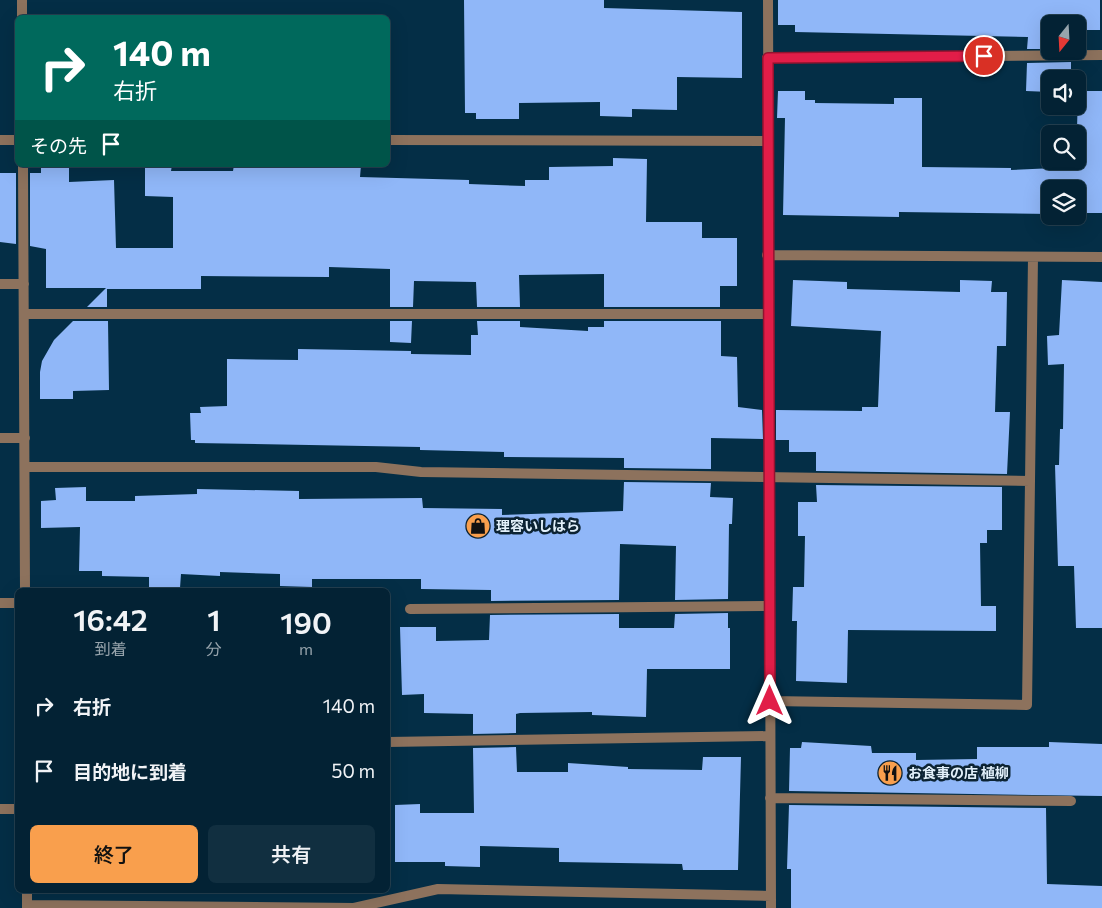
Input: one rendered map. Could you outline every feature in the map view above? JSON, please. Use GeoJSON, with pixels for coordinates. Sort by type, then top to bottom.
{"type":"FeatureCollection","features":[{"type":"Feature","properties":{"kind":"street"},"geometry":{"type":"LineString","coordinates":[[22,0],[22,15]]}},
{"type":"Feature","properties":{"kind":"street"},"geometry":{"type":"LineString","coordinates":[[768,0],[767,255],[771,908]]}},
{"type":"Feature","properties":{"kind":"street"},"geometry":{"type":"LineString","coordinates":[[768,58],[1102,55]]}},
{"type":"Feature","properties":{"kind":"street"},"geometry":{"type":"LineString","coordinates":[[0,140],[15,140]]}},
{"type":"Feature","properties":{"kind":"street"},"geometry":{"type":"LineString","coordinates":[[390,140],[767,141]]}},
{"type":"Feature","properties":{"kind":"street"},"geometry":{"type":"LineString","coordinates":[[23,167],[25,588]]}},
{"type":"Feature","properties":{"kind":"street"},"geometry":{"type":"LineString","coordinates":[[767,255],[1102,257]]}},
{"type":"Feature","properties":{"kind":"street"},"geometry":{"type":"LineString","coordinates":[[770,701],[1027,705],[1033,257]]}},
{"type":"Feature","properties":{"kind":"street"},"geometry":{"type":"LineString","coordinates":[[0,284],[24,284]]}},
{"type":"Feature","properties":{"kind":"street"},"geometry":{"type":"LineString","coordinates":[[24,314],[768,314]]}},
{"type":"Feature","properties":{"kind":"street"},"geometry":{"type":"LineString","coordinates":[[0,438],[25,438]]}},
{"type":"Feature","properties":{"kind":"street"},"geometry":{"type":"LineString","coordinates":[[25,467],[376,467],[421,472],[1030,481]]}},
{"type":"Feature","properties":{"kind":"street"},"geometry":{"type":"LineString","coordinates":[[0,603],[15,603]]}},
{"type":"Feature","properties":{"kind":"street"},"geometry":{"type":"LineString","coordinates":[[410,609],[769,606]]}},
{"type":"Feature","properties":{"kind":"street"},"geometry":{"type":"LineString","coordinates":[[390,742],[770,736]]}},
{"type":"Feature","properties":{"kind":"street"},"geometry":{"type":"LineString","coordinates":[[770,798],[1071,801]]}},
{"type":"Feature","properties":{"kind":"street"},"geometry":{"type":"LineString","coordinates":[[0,809],[15,809]]}},
{"type":"Feature","properties":{"kind":"street"},"geometry":{"type":"LineString","coordinates":[[27,893],[27,907],[354,908],[438,890],[771,896]]}},
{"type":"Feature","properties":{"kind":"building"},"geometry":{"type":"Polygon","coordinates":[[[464,0],[604,0],[604,8],[742,12],[742,78],[677,77],[677,110],[632,109],[632,117],[600,116],[600,102],[519,103],[519,119],[476,119],[476,113],[465,113],[464,0]]]}},
{"type":"Feature","properties":{"kind":"building"},"geometry":{"type":"Polygon","coordinates":[[[778,0],[1100,0],[1100,30],[1086,30],[1086,15],[1041,15],[1041,49],[1027,49],[1028,37],[795,32],[795,25],[778,25],[778,0]]]}},
{"type":"Feature","properties":{"kind":"building"},"geometry":{"type":"Polygon","coordinates":[[[1071,62],[1071,70],[1041,70],[1041,92],[1026,91],[1027,63],[1071,62]]]}},
{"type":"Feature","properties":{"kind":"building"},"geometry":{"type":"Polygon","coordinates":[[[778,91],[805,91],[805,100],[815,100],[815,103],[894,104],[894,98],[922,98],[922,167],[1086,170],[1086,125],[1077,125],[1077,115],[1086,115],[1086,91],[1102,91],[1102,213],[1086,213],[1086,180],[1041,180],[1041,214],[899,212],[899,217],[783,215],[785,118],[777,118],[778,91]]]}},
{"type":"Feature","properties":{"kind":"building"},"geometry":{"type":"Polygon","coordinates":[[[613,158],[647,159],[646,222],[702,222],[702,238],[737,238],[737,286],[720,286],[720,307],[604,307],[604,274],[519,275],[520,307],[477,307],[476,282],[414,281],[413,307],[390,307],[390,269],[329,267],[329,277],[201,276],[201,289],[107,289],[107,307],[87,307],[106,288],[46,288],[46,249],[30,246],[30,173],[41,173],[41,167],[69,167],[69,182],[114,180],[116,248],[173,248],[173,197],[145,196],[145,167],[172,167],[171,171],[233,171],[234,167],[361,167],[360,177],[469,180],[469,184],[525,186],[525,180],[549,180],[549,167],[613,166],[613,158]]]}},
{"type":"Feature","properties":{"kind":"building"},"geometry":{"type":"Polygon","coordinates":[[[0,173],[16,173],[16,244],[0,242],[0,173]]]}},
{"type":"Feature","properties":{"kind":"building"},"geometry":{"type":"Polygon","coordinates":[[[793,280],[847,282],[847,289],[960,292],[960,280],[992,281],[991,292],[1007,292],[1006,346],[997,346],[995,412],[1010,412],[1007,474],[816,471],[816,452],[789,452],[789,440],[776,440],[776,410],[862,411],[862,407],[878,407],[881,331],[791,326],[793,280]]]}},
{"type":"Feature","properties":{"kind":"building"},"geometry":{"type":"Polygon","coordinates":[[[1062,280],[1102,282],[1102,628],[1076,628],[1074,566],[1058,566],[1055,465],[1059,465],[1060,429],[1063,429],[1064,364],[1048,365],[1047,336],[1059,335],[1062,280]]]}},
{"type":"Feature","properties":{"kind":"building"},"geometry":{"type":"Polygon","coordinates":[[[73,321],[108,321],[109,390],[73,391],[73,399],[40,399],[42,361],[54,340],[73,321]]]}},
{"type":"Feature","properties":{"kind":"building"},"geometry":{"type":"Polygon","coordinates":[[[390,321],[412,321],[411,343],[390,342],[390,321]]]}},
{"type":"Feature","properties":{"kind":"building"},"geometry":{"type":"Polygon","coordinates":[[[477,321],[520,321],[520,327],[588,331],[588,327],[604,327],[604,321],[721,321],[721,356],[737,357],[738,407],[762,410],[763,439],[711,438],[711,469],[624,468],[624,458],[504,457],[504,452],[420,450],[420,447],[195,443],[195,440],[191,440],[190,413],[201,413],[200,407],[227,406],[227,359],[298,360],[298,349],[411,351],[411,354],[471,355],[471,335],[478,335],[477,321]]]}},
{"type":"Feature","properties":{"kind":"building"},"geometry":{"type":"Polygon","coordinates":[[[624,482],[711,483],[710,497],[733,498],[732,524],[729,524],[728,599],[675,600],[676,546],[620,544],[619,600],[491,601],[491,590],[421,589],[421,579],[312,579],[312,587],[280,586],[280,574],[220,572],[220,576],[181,574],[180,588],[149,587],[149,577],[102,576],[102,571],[79,571],[80,527],[41,528],[41,501],[56,500],[55,488],[86,487],[86,501],[135,501],[135,496],[197,494],[197,489],[299,491],[299,499],[422,498],[423,508],[502,509],[502,515],[623,511],[624,482]]]}},
{"type":"Feature","properties":{"kind":"building"},"geometry":{"type":"Polygon","coordinates":[[[816,485],[1002,487],[1002,530],[987,530],[987,543],[980,543],[981,606],[996,606],[996,631],[848,630],[847,683],[796,681],[797,621],[792,621],[793,587],[804,587],[805,536],[798,536],[798,502],[817,502],[816,485]]]}},
{"type":"Feature","properties":{"kind":"building"},"geometry":{"type":"Polygon","coordinates":[[[728,613],[730,669],[647,669],[646,717],[592,715],[592,712],[520,713],[516,714],[516,733],[473,734],[473,714],[424,713],[424,694],[402,695],[400,627],[436,627],[436,641],[489,640],[490,615],[619,614],[619,628],[674,628],[675,614],[728,613]]]}},
{"type":"Feature","properties":{"kind":"building"},"geometry":{"type":"Polygon","coordinates":[[[802,742],[871,746],[872,753],[916,753],[916,760],[977,759],[977,747],[1049,747],[1049,742],[1102,744],[1102,796],[789,791],[790,748],[801,748],[802,742]]]}},
{"type":"Feature","properties":{"kind":"building"},"geometry":{"type":"Polygon","coordinates":[[[516,747],[517,772],[568,772],[568,763],[628,767],[628,769],[702,770],[703,757],[741,757],[738,870],[683,870],[682,864],[559,862],[559,848],[480,846],[480,867],[445,866],[445,862],[395,862],[395,805],[420,804],[420,813],[474,813],[473,748],[516,747]]]}},
{"type":"Feature","properties":{"kind":"building"},"geometry":{"type":"Polygon","coordinates":[[[789,805],[1046,808],[1047,884],[1102,886],[1102,908],[791,908],[791,869],[787,869],[789,805]]]}},
{"type":"Feature","properties":{"kind":"place","name":"理容いしはら"},"geometry":{"type":"Point","coordinates":[478,526]}},
{"type":"Feature","properties":{"kind":"place","name":"お食事の店 植柳"},"geometry":{"type":"Point","coordinates":[890,773]}},
{"type":"Feature","properties":{"kind":"route"},"geometry":{"type":"LineString","coordinates":[[770,701],[767,255],[768,58],[984,56]]}}]}
